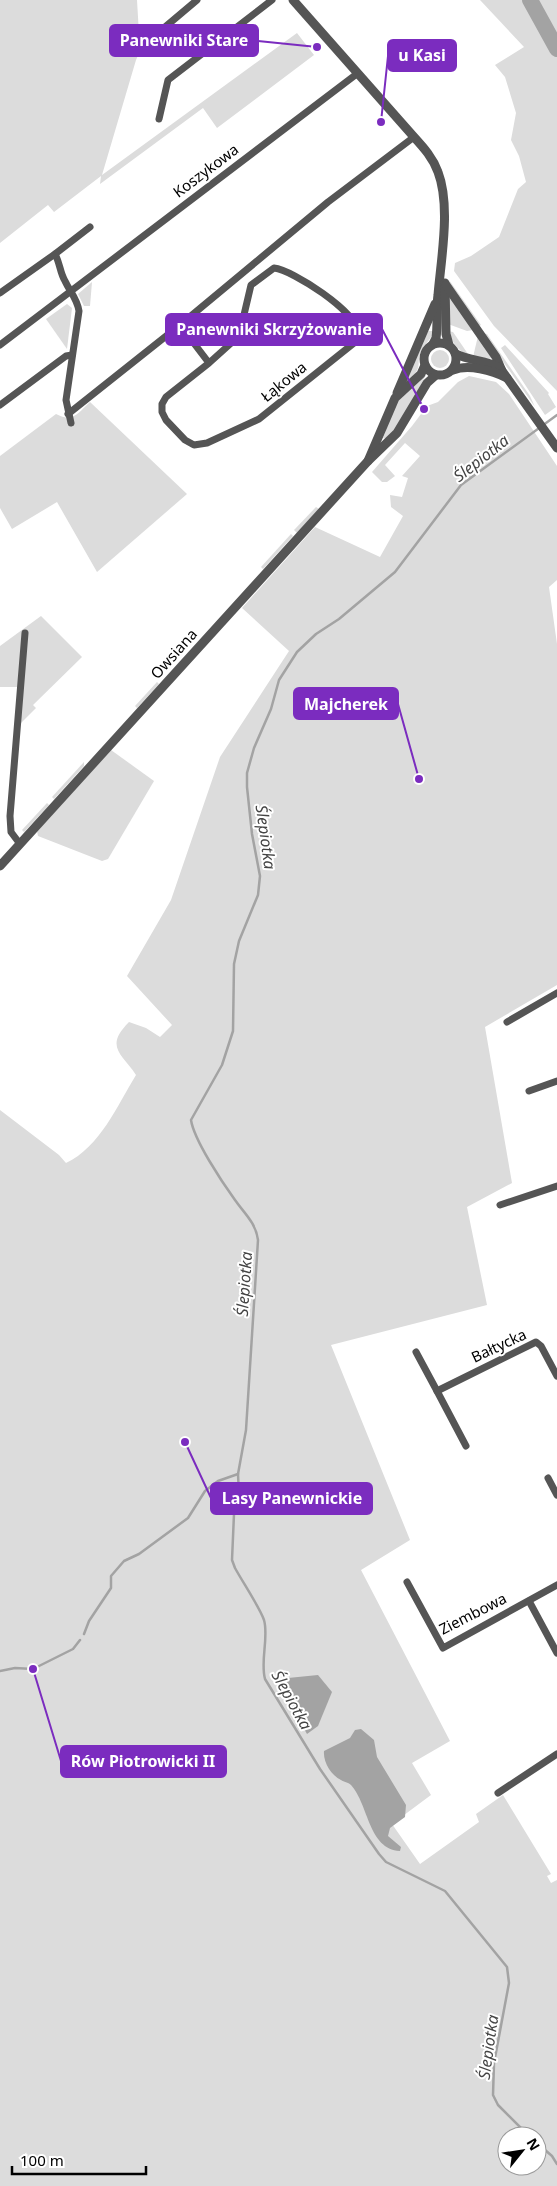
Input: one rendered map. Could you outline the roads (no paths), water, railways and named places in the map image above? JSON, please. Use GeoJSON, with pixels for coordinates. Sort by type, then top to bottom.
{"type":"FeatureCollection","features":[{"type":"Feature","properties":{"kind":"street"},"geometry":{"type":"LineString","coordinates":[[135,43],[144,43],[152,38],[197,0]]}},
{"type":"Feature","properties":{"kind":"street"},"geometry":{"type":"LineString","coordinates":[[159,119],[168,80],[272,0]]}},
{"type":"Feature","properties":{"kind":"street"},"geometry":{"type":"LineString","coordinates":[[293,0],[433,160],[442,182],[444,200],[442,268],[438,296],[436,338],[424,354],[428,371],[436,375],[445,375],[453,370],[469,367],[505,374]]}},
{"type":"Feature","properties":{"kind":"street","name":"Koszykowa"},"geometry":{"type":"LineString","coordinates":[[0,345],[358,73]]}},
{"type":"Feature","properties":{"kind":"street"},"geometry":{"type":"LineString","coordinates":[[68,414],[180,325],[341,192],[414,137]]}},
{"type":"Feature","properties":{"kind":"street"},"geometry":{"type":"LineString","coordinates":[[0,293],[90,227]]}},
{"type":"Feature","properties":{"kind":"street"},"geometry":{"type":"LineString","coordinates":[[55,254],[62,268],[64,280],[78,301],[79,311],[66,400],[71,423]]}},
{"type":"Feature","properties":{"kind":"street","name":"Łąkowa"},"geometry":{"type":"LineString","coordinates":[[274,268],[286,272],[337,303],[354,320],[358,330],[358,336],[354,343],[259,419],[207,443],[194,445],[185,440],[166,420],[162,412],[162,404],[166,397],[209,362],[239,336],[252,285],[274,268]]}},
{"type":"Feature","properties":{"kind":"street"},"geometry":{"type":"LineString","coordinates":[[442,268],[446,285],[446,334],[449,345],[456,354],[470,360],[490,363],[505,374]]}},
{"type":"Feature","properties":{"kind":"street"},"geometry":{"type":"LineString","coordinates":[[446,285],[557,448]]}},
{"type":"Feature","properties":{"kind":"street"},"geometry":{"type":"LineString","coordinates":[[395,398],[438,296]]}},
{"type":"Feature","properties":{"kind":"street"},"geometry":{"type":"LineString","coordinates":[[180,325],[209,362]]}},
{"type":"Feature","properties":{"kind":"street"},"geometry":{"type":"LineString","coordinates":[[433,344],[444,343],[449,345]]}},
{"type":"Feature","properties":{"kind":"street"},"geometry":{"type":"LineString","coordinates":[[453,370],[456,365],[456,354]]}},
{"type":"Feature","properties":{"kind":"street"},"geometry":{"type":"LineString","coordinates":[[0,405],[66,356],[72,355]]}},
{"type":"Feature","properties":{"kind":"street","name":"Owsiana"},"geometry":{"type":"LineString","coordinates":[[368,461],[395,398],[421,374],[425,364]]}},
{"type":"Feature","properties":{"kind":"street","name":"Owsiana"},"geometry":{"type":"LineString","coordinates":[[0,866],[368,461],[389,443],[403,426],[426,383],[436,375]]}},
{"type":"Feature","properties":{"kind":"street"},"geometry":{"type":"LineString","coordinates":[[379,434],[380,440],[389,443]]}},
{"type":"Feature","properties":{"kind":"street"},"geometry":{"type":"LineString","coordinates":[[20,844],[11,832],[10,816],[25,633]]}},
{"type":"Feature","properties":{"kind":"street"},"geometry":{"type":"LineString","coordinates":[[507,1022],[557,993]]}},
{"type":"Feature","properties":{"kind":"street"},"geometry":{"type":"LineString","coordinates":[[529,1091],[557,1081]]}},
{"type":"Feature","properties":{"kind":"street"},"geometry":{"type":"LineString","coordinates":[[500,1205],[557,1186]]}},
{"type":"Feature","properties":{"kind":"street","name":"Bałtycka"},"geometry":{"type":"LineString","coordinates":[[437,1391],[536,1342],[541,1346],[557,1376]]}},
{"type":"Feature","properties":{"kind":"street"},"geometry":{"type":"LineString","coordinates":[[416,1352],[466,1446]]}},
{"type":"Feature","properties":{"kind":"street"},"geometry":{"type":"LineString","coordinates":[[548,1478],[557,1495]]}},
{"type":"Feature","properties":{"kind":"street","name":"Ziembowa"},"geometry":{"type":"LineString","coordinates":[[407,1582],[443,1648],[557,1585]]}},
{"type":"Feature","properties":{"kind":"street","name":"Ziembowa"},"geometry":{"type":"LineString","coordinates":[[529,1601],[557,1653]]}},
{"type":"Feature","properties":{"kind":"street"},"geometry":{"type":"LineString","coordinates":[[498,1793],[557,1754]]}},
{"type":"Feature","properties":{"kind":"water"},"geometry":{"type":"Polygon","coordinates":[[[318,1675],[332,1692],[318,1726],[307,1734],[277,1681],[318,1675]]]}},
{"type":"Feature","properties":{"kind":"water"},"geometry":{"type":"Polygon","coordinates":[[[361,1729],[374,1740],[377,1757],[406,1805],[405,1817],[390,1828],[388,1836],[401,1847],[400,1851],[389,1848],[381,1843],[370,1825],[357,1793],[350,1784],[334,1775],[328,1768],[325,1759],[324,1751],[350,1738],[355,1730],[361,1729]]]}},
{"type":"Feature","properties":{"kind":"waterway"},"geometry":{"type":"LineString","coordinates":[[530,0],[557,49]]}},
{"type":"Feature","properties":{"kind":"waterway","name":"Ślepiotka"},"geometry":{"type":"LineString","coordinates":[[519,2126],[498,2105],[493,2095],[494,2063],[509,1983],[507,1967],[445,1891],[386,1862],[379,1854],[320,1769],[265,1679],[263,1665],[266,1634],[264,1620],[232,1560],[234,1514],[239,1495],[238,1474],[246,1430],[258,1240],[252,1223],[209,1161],[197,1138],[191,1120],[222,1065],[233,1031],[234,964],[239,941],[258,895],[260,876],[252,834],[247,773],[254,748],[271,709],[279,680],[297,652],[316,634],[339,619],[395,572],[461,485],[557,415]]}},
{"type":"Feature","properties":{"kind":"waterway"},"geometry":{"type":"LineString","coordinates":[[84,1634],[89,1621],[111,1588],[111,1576],[124,1561],[139,1554],[188,1518],[205,1491],[218,1481],[238,1474]]}},
{"type":"Feature","properties":{"kind":"waterway"},"geometry":{"type":"LineString","coordinates":[[0,1671],[15,1668],[33,1669],[73,1649],[80,1640]]}},
{"type":"Feature","properties":{"kind":"waterway","name":"Ślepiotka"},"geometry":{"type":"LineString","coordinates":[[547,2152],[557,2164]]}},
{"type":"Feature","properties":{"kind":"place","name":"Panewniki Stare"},"geometry":{"type":"Point","coordinates":[317,47]}},
{"type":"Feature","properties":{"kind":"place","name":"u Kasi"},"geometry":{"type":"Point","coordinates":[381,122]}},
{"type":"Feature","properties":{"kind":"place","name":"Panewniki Skrzyżowanie"},"geometry":{"type":"Point","coordinates":[424,409]}},
{"type":"Feature","properties":{"kind":"place","name":"Majcherek"},"geometry":{"type":"Point","coordinates":[419,779]}},
{"type":"Feature","properties":{"kind":"place","name":"Lasy Panewnickie"},"geometry":{"type":"Point","coordinates":[185,1442]}},
{"type":"Feature","properties":{"kind":"place","name":"Rów Piotrowicki II"},"geometry":{"type":"Point","coordinates":[33,1669]}}]}
